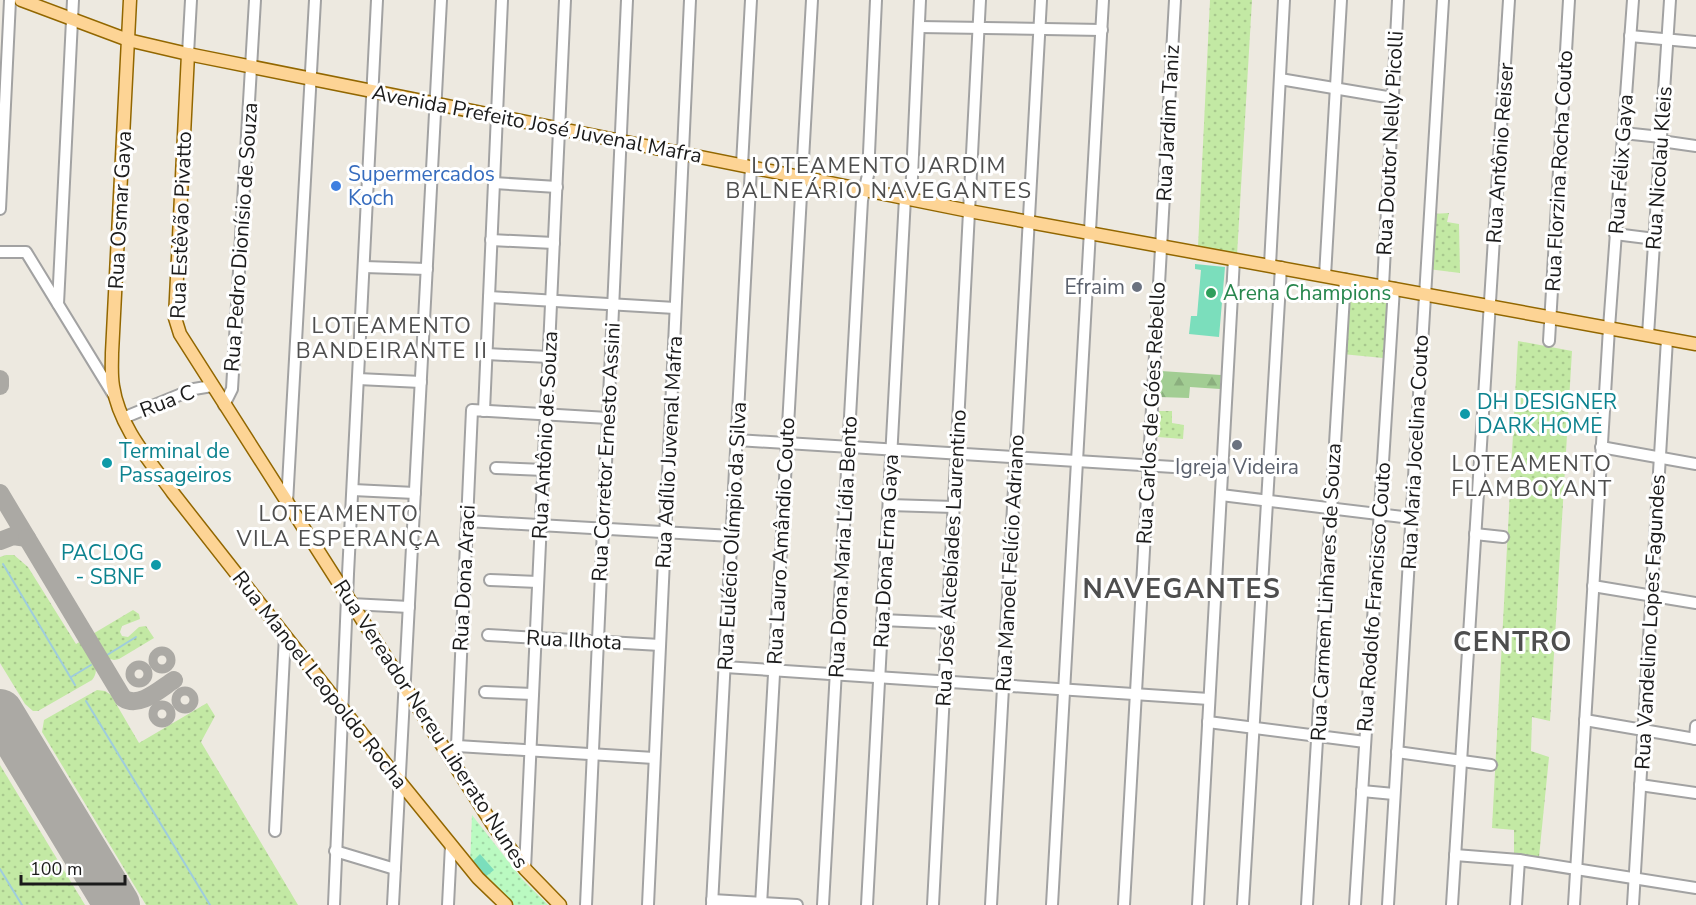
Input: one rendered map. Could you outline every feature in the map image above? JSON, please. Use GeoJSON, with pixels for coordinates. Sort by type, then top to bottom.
{"type":"FeatureCollection","features":[{"type":"Feature","properties":{"kind":"main road","name":"Avenida Prefeito José Juvenal Mafra"},"geometry":{"type":"LineString","coordinates":[[21,0],[128,40],[251,67],[969,211],[1696,344]]}},
{"type":"Feature","properties":{"kind":"main road","name":"Rua Osmar Gaya"},"geometry":{"type":"LineString","coordinates":[[123,418],[107,376],[130,0]]}},
{"type":"Feature","properties":{"kind":"main road","name":"Rua Estêvão Pivatto"},"geometry":{"type":"LineString","coordinates":[[188,54],[175,318],[180,334],[212,386]]}},
{"type":"Feature","properties":{"kind":"main road","name":"Rua Vereador Nereu Liberato Nunes"},"geometry":{"type":"LineString","coordinates":[[212,386],[405,687],[452,749],[496,831],[525,869],[560,905]]}},
{"type":"Feature","properties":{"kind":"main road","name":"Rua Manoel Leopoldo Rocha"},"geometry":{"type":"LineString","coordinates":[[123,418],[142,452],[173,493],[400,782],[478,878],[506,905]]}},
{"type":"Feature","properties":{"kind":"street"},"geometry":{"type":"LineString","coordinates":[[0,209],[10,0]]}},
{"type":"Feature","properties":{"kind":"street"},"geometry":{"type":"LineString","coordinates":[[58,304],[73,0]]}},
{"type":"Feature","properties":{"kind":"street"},"geometry":{"type":"LineString","coordinates":[[188,54],[191,0]]}},
{"type":"Feature","properties":{"kind":"street","name":"Rua Pedro Dionísio de Souza"},"geometry":{"type":"LineString","coordinates":[[224,405],[231,389],[255,0]]}},
{"type":"Feature","properties":{"kind":"street"},"geometry":{"type":"LineString","coordinates":[[287,503],[315,0]]}},
{"type":"Feature","properties":{"kind":"street"},"geometry":{"type":"LineString","coordinates":[[334,905],[377,0]]}},
{"type":"Feature","properties":{"kind":"street"},"geometry":{"type":"LineString","coordinates":[[393,905],[441,0]]}},
{"type":"Feature","properties":{"kind":"street"},"geometry":{"type":"LineString","coordinates":[[502,0],[484,411],[608,418]]}},
{"type":"Feature","properties":{"kind":"street","name":"Rua Antônio de Souza"},"geometry":{"type":"LineString","coordinates":[[525,869],[565,0]]}},
{"type":"Feature","properties":{"kind":"street","name":"Rua Corretor Ernesto Assini"},"geometry":{"type":"LineString","coordinates":[[586,905],[627,0]]}},
{"type":"Feature","properties":{"kind":"street","name":"Rua Adílio Juvenal Mafra"},"geometry":{"type":"LineString","coordinates":[[648,905],[690,0]]}},
{"type":"Feature","properties":{"kind":"street","name":"Rua Eulécio Olímpio da Silva"},"geometry":{"type":"LineString","coordinates":[[712,902],[737,440],[751,0]]}},
{"type":"Feature","properties":{"kind":"street","name":"Rua Lauro Amândio Couto"},"geometry":{"type":"LineString","coordinates":[[761,904],[812,0]]}},
{"type":"Feature","properties":{"kind":"street","name":"Rua Dona Maria Lídia Bento"},"geometry":{"type":"LineString","coordinates":[[823,905],[862,212],[868,176],[876,0]]}},
{"type":"Feature","properties":{"kind":"street","name":"Rua Dona Erna Gaya"},"geometry":{"type":"LineString","coordinates":[[867,905],[920,0]]}},
{"type":"Feature","properties":{"kind":"street","name":"Rua José Alcebíades Laurentino"},"geometry":{"type":"LineString","coordinates":[[933,905],[980,0]]}},
{"type":"Feature","properties":{"kind":"street","name":"Rua Manoel Felício Adriano"},"geometry":{"type":"LineString","coordinates":[[991,905],[1041,0]]}},
{"type":"Feature","properties":{"kind":"street"},"geometry":{"type":"LineString","coordinates":[[1052,905],[1103,0]]}},
{"type":"Feature","properties":{"kind":"street","name":"Rua Jardim Taniz"},"geometry":{"type":"LineString","coordinates":[[1161,245],[1174,0]]}},
{"type":"Feature","properties":{"kind":"street"},"geometry":{"type":"LineString","coordinates":[[1243,905],[1267,501],[1284,0]]}},
{"type":"Feature","properties":{"kind":"street"},"geometry":{"type":"LineString","coordinates":[[1325,276],[1341,0]]}},
{"type":"Feature","properties":{"kind":"street","name":"Rua Maria Jocelina Couto"},"geometry":{"type":"LineString","coordinates":[[1388,905],[1443,0]]}},
{"type":"Feature","properties":{"kind":"street","name":"Rua Antônio Reiser"},"geometry":{"type":"LineString","coordinates":[[1452,905],[1509,0]]}},
{"type":"Feature","properties":{"kind":"street","name":"Rua Florzina Rocha Couto"},"geometry":{"type":"LineString","coordinates":[[1550,341],[1569,0]]}},
{"type":"Feature","properties":{"kind":"street","name":"Rua Félix Gaya"},"geometry":{"type":"LineString","coordinates":[[1574,905],[1601,447],[1633,0]]}},
{"type":"Feature","properties":{"kind":"street","name":"Rua Nicolau Kleis"},"geometry":{"type":"LineString","coordinates":[[1648,335],[1670,0]]}},
{"type":"Feature","properties":{"kind":"street","name":"Rua Doutor Nelly Picolli"},"geometry":{"type":"LineString","coordinates":[[1388,287],[1394,1]]}},
{"type":"Feature","properties":{"kind":"street"},"geometry":{"type":"LineString","coordinates":[[919,27],[1102,30]]}},
{"type":"Feature","properties":{"kind":"street"},"geometry":{"type":"LineString","coordinates":[[1630,36],[1696,42]]}},
{"type":"Feature","properties":{"kind":"street"},"geometry":{"type":"LineString","coordinates":[[1280,79],[1393,98]]}},
{"type":"Feature","properties":{"kind":"street"},"geometry":{"type":"LineString","coordinates":[[1623,133],[1696,146]]}},
{"type":"Feature","properties":{"kind":"street"},"geometry":{"type":"LineString","coordinates":[[494,183],[556,187]]}},
{"type":"Feature","properties":{"kind":"street"},"geometry":{"type":"LineString","coordinates":[[1616,234],[1654,239]]}},
{"type":"Feature","properties":{"kind":"street"},"geometry":{"type":"LineString","coordinates":[[491,240],[554,243]]}},
{"type":"Feature","properties":{"kind":"street","name":"Rua Carlos de Góes Rebello"},"geometry":{"type":"LineString","coordinates":[[1124,905],[1161,245]]}},
{"type":"Feature","properties":{"kind":"street"},"geometry":{"type":"LineString","coordinates":[[0,252],[26,252],[107,376]]}},
{"type":"Feature","properties":{"kind":"street"},"geometry":{"type":"LineString","coordinates":[[1198,905],[1234,259]]}},
{"type":"Feature","properties":{"kind":"street"},"geometry":{"type":"LineString","coordinates":[[364,267],[427,269]]}},
{"type":"Feature","properties":{"kind":"street","name":"Rua Carmem Linhares de Souza"},"geometry":{"type":"LineString","coordinates":[[1307,905],[1345,279]]}},
{"type":"Feature","properties":{"kind":"street","name":"Rua Rodolfo Francisco Couto"},"geometry":{"type":"LineString","coordinates":[[1355,905],[1380,514],[1388,287]]}},
{"type":"Feature","properties":{"kind":"street"},"geometry":{"type":"LineString","coordinates":[[489,297],[675,308]]}},
{"type":"Feature","properties":{"kind":"street","name":"Rua Vandelino Lopes Fagundes"},"geometry":{"type":"LineString","coordinates":[[1633,905],[1667,339]]}},
{"type":"Feature","properties":{"kind":"street"},"geometry":{"type":"LineString","coordinates":[[486,354],[549,357]]}},
{"type":"Feature","properties":{"kind":"street"},"geometry":{"type":"LineString","coordinates":[[358,379],[421,382]]}},
{"type":"Feature","properties":{"kind":"street","name":"Rua C"},"geometry":{"type":"LineString","coordinates":[[123,418],[194,389],[212,386]]}},
{"type":"Feature","properties":{"kind":"street","name":"Rua Dona Araci"},"geometry":{"type":"LineString","coordinates":[[452,749],[472,410],[484,411]]}},
{"type":"Feature","properties":{"kind":"street"},"geometry":{"type":"LineString","coordinates":[[737,440],[1222,470]]}},
{"type":"Feature","properties":{"kind":"street"},"geometry":{"type":"LineString","coordinates":[[1601,447],[1696,464]]}},
{"type":"Feature","properties":{"kind":"street"},"geometry":{"type":"LineString","coordinates":[[496,468],[544,470]]}},
{"type":"Feature","properties":{"kind":"street"},"geometry":{"type":"LineString","coordinates":[[353,490],[415,494]]}},
{"type":"Feature","properties":{"kind":"street"},"geometry":{"type":"LineString","coordinates":[[1221,495],[1411,518]]}},
{"type":"Feature","properties":{"kind":"street"},"geometry":{"type":"LineString","coordinates":[[889,505],[954,507]]}},
{"type":"Feature","properties":{"kind":"street"},"geometry":{"type":"LineString","coordinates":[[467,521],[732,536]]}},
{"type":"Feature","properties":{"kind":"street"},"geometry":{"type":"LineString","coordinates":[[1476,534],[1503,537]]}},
{"type":"Feature","properties":{"kind":"street"},"geometry":{"type":"LineString","coordinates":[[490,580],[538,582]]}},
{"type":"Feature","properties":{"kind":"street"},"geometry":{"type":"LineString","coordinates":[[1593,586],[1696,603]]}},
{"type":"Feature","properties":{"kind":"street"},"geometry":{"type":"LineString","coordinates":[[349,600],[409,607]]}},
{"type":"Feature","properties":{"kind":"street"},"geometry":{"type":"LineString","coordinates":[[882,620],[948,623]]}},
{"type":"Feature","properties":{"kind":"street"},"geometry":{"type":"LineString","coordinates":[[275,831],[285,635]]}},
{"type":"Feature","properties":{"kind":"street","name":"Rua Ilhota"},"geometry":{"type":"LineString","coordinates":[[489,635],[660,645]]}},
{"type":"Feature","properties":{"kind":"street"},"geometry":{"type":"LineString","coordinates":[[725,667],[1209,699]]}},
{"type":"Feature","properties":{"kind":"street"},"geometry":{"type":"LineString","coordinates":[[485,692],[533,694]]}},
{"type":"Feature","properties":{"kind":"street"},"geometry":{"type":"LineString","coordinates":[[1585,720],[1696,739],[1696,726]]}},
{"type":"Feature","properties":{"kind":"street"},"geometry":{"type":"LineString","coordinates":[[1208,722],[1365,742]]}},
{"type":"Feature","properties":{"kind":"street"},"geometry":{"type":"LineString","coordinates":[[452,749],[531,750],[654,758]]}},
{"type":"Feature","properties":{"kind":"street"},"geometry":{"type":"LineString","coordinates":[[1397,752],[1491,765]]}},
{"type":"Feature","properties":{"kind":"street"},"geometry":{"type":"LineString","coordinates":[[1640,785],[1696,793]]}},
{"type":"Feature","properties":{"kind":"street"},"geometry":{"type":"LineString","coordinates":[[1362,790],[1394,794]]}},
{"type":"Feature","properties":{"kind":"street"},"geometry":{"type":"LineString","coordinates":[[448,905],[451,845]]}},
{"type":"Feature","properties":{"kind":"street"},"geometry":{"type":"LineString","coordinates":[[335,851],[395,869]]}},
{"type":"Feature","properties":{"kind":"street"},"geometry":{"type":"LineString","coordinates":[[1455,855],[1519,860],[1696,888]]}},
{"type":"Feature","properties":{"kind":"street"},"geometry":{"type":"LineString","coordinates":[[1516,905],[1519,860]]}},
{"type":"Feature","properties":{"kind":"street"},"geometry":{"type":"LineString","coordinates":[[712,902],[797,905]]}},
{"type":"Feature","properties":{"kind":"green space"},"geometry":{"type":"Polygon","coordinates":[[[1210,0],[1252,0],[1237,255],[1198,247],[1210,0]]]}},
{"type":"Feature","properties":{"kind":"green space"},"geometry":{"type":"Polygon","coordinates":[[[1449,213],[1447,222],[1459,224],[1460,273],[1428,269],[1432,214],[1449,213]]]}},
{"type":"Feature","properties":{"kind":"green space","name":"Arena Champions"},"geometry":{"type":"Polygon","coordinates":[[[1195,264],[1225,267],[1219,337],[1189,334],[1191,316],[1197,316],[1201,270],[1195,269],[1195,264]]]}},
{"type":"Feature","properties":{"kind":"green space"},"geometry":{"type":"Polygon","coordinates":[[[1347,290],[1387,297],[1383,358],[1342,354],[1347,290]]]}},
{"type":"Feature","properties":{"kind":"green space"},"geometry":{"type":"Polygon","coordinates":[[[1518,341],[1572,351],[1550,721],[1532,717],[1531,751],[1549,757],[1539,857],[1514,854],[1514,830],[1492,828],[1518,341]]]}},
{"type":"Feature","properties":{"kind":"green space"},"geometry":{"type":"Polygon","coordinates":[[[1161,371],[1221,375],[1220,389],[1190,387],[1189,398],[1159,397],[1161,371]]]}},
{"type":"Feature","properties":{"kind":"green space"},"geometry":{"type":"Polygon","coordinates":[[[1159,411],[1172,411],[1172,423],[1184,425],[1183,439],[1158,437],[1159,411]]]}},
{"type":"Feature","properties":{"kind":"green space"},"geometry":{"type":"Polygon","coordinates":[[[14,555],[28,567],[76,644],[81,641],[95,666],[96,671],[92,680],[38,711],[33,711],[25,704],[0,663],[0,557],[14,555]]]}},
{"type":"Feature","properties":{"kind":"green space"},"geometry":{"type":"Polygon","coordinates":[[[133,610],[139,614],[140,619],[122,626],[120,632],[122,636],[128,637],[139,627],[146,626],[154,638],[119,659],[106,658],[91,635],[133,610]]]}},
{"type":"Feature","properties":{"kind":"green space"},"geometry":{"type":"Polygon","coordinates":[[[97,690],[111,695],[139,743],[207,703],[215,716],[201,742],[298,905],[146,905],[42,732],[44,720],[97,690]]]}},
{"type":"Feature","properties":{"kind":"green space"},"geometry":{"type":"Polygon","coordinates":[[[0,765],[85,905],[0,905],[0,765]]]}},
{"type":"Feature","properties":{"kind":"green space"},"geometry":{"type":"Polygon","coordinates":[[[472,815],[523,880],[548,905],[513,905],[470,865],[472,815]]]}},
{"type":"Feature","properties":{"kind":"green space"},"geometry":{"type":"Polygon","coordinates":[[[480,854],[494,870],[485,877],[472,862],[480,854]]]}},
{"type":"Feature","properties":{"kind":"waterway"},"geometry":{"type":"LineString","coordinates":[[3,564],[75,685]]}},
{"type":"Feature","properties":{"kind":"waterway"},"geometry":{"type":"LineString","coordinates":[[107,655],[136,637]]}},
{"type":"Feature","properties":{"kind":"waterway"},"geometry":{"type":"LineString","coordinates":[[71,677],[91,665]]}},
{"type":"Feature","properties":{"kind":"waterway"},"geometry":{"type":"LineString","coordinates":[[86,701],[210,905]]}},
{"type":"Feature","properties":{"kind":"waterway"},"geometry":{"type":"LineString","coordinates":[[0,869],[22,905]]}},
{"type":"Feature","properties":{"kind":"taxiway"},"geometry":{"type":"LineString","coordinates":[[0,379],[0,386]]}},
{"type":"Feature","properties":{"kind":"taxiway"},"geometry":{"type":"LineString","coordinates":[[0,493],[27,538],[13,536],[0,541]]}},
{"type":"Feature","properties":{"kind":"taxiway"},"geometry":{"type":"LineString","coordinates":[[27,538],[123,698],[129,701],[142,700],[174,680]]}},
{"type":"Feature","properties":{"kind":"taxiway"},"geometry":{"type":"LineString","coordinates":[[162,656],[166,660],[162,664],[158,660],[162,656]]}},
{"type":"Feature","properties":{"kind":"taxiway"},"geometry":{"type":"LineString","coordinates":[[139,670],[143,674],[139,678],[135,674],[139,670]]}},
{"type":"Feature","properties":{"kind":"taxiway"},"geometry":{"type":"LineString","coordinates":[[185,696],[189,700],[185,704],[181,700],[185,696]]}},
{"type":"Feature","properties":{"kind":"taxiway"},"geometry":{"type":"LineString","coordinates":[[162,710],[166,714],[162,718],[158,714],[162,710]]}},
{"type":"Feature","properties":{"kind":"runway"},"geometry":{"type":"LineString","coordinates":[[0,712],[117,905]]}},
{"type":"Feature","properties":{"kind":"place","name":"Supermercados Koch"},"geometry":{"type":"Point","coordinates":[336,186]}},
{"type":"Feature","properties":{"kind":"place","name":"Efraim"},"geometry":{"type":"Point","coordinates":[1137,287]}},
{"type":"Feature","properties":{"kind":"place","name":"Arena Champions"},"geometry":{"type":"Point","coordinates":[1211,293]}},
{"type":"Feature","properties":{"kind":"place","name":"DH DESIGNER DARK HOME"},"geometry":{"type":"Point","coordinates":[1465,414]}},
{"type":"Feature","properties":{"kind":"place","name":"Igreja Videira"},"geometry":{"type":"Point","coordinates":[1237,445]}},
{"type":"Feature","properties":{"kind":"place","name":"Terminal de Passageiros"},"geometry":{"type":"Point","coordinates":[107,463]}},
{"type":"Feature","properties":{"kind":"place","name":"PACLOG - SBNF"},"geometry":{"type":"Point","coordinates":[156,565]}},
{"type":"Feature","properties":{"kind":"district","name":"LOTEAMENTO JARDIM BALNEÁRIO NAVEGANTES"},"geometry":{"type":"Point","coordinates":[879,178]}},
{"type":"Feature","properties":{"kind":"district","name":"LOTEAMENTO BANDEIRANTE II"},"geometry":{"type":"Point","coordinates":[392,338]}},
{"type":"Feature","properties":{"kind":"district","name":"LOTEAMENTO FLAMBOYANT"},"geometry":{"type":"Point","coordinates":[1532,476]}},
{"type":"Feature","properties":{"kind":"district","name":"LOTEAMENTO VILA ESPERANÇA"},"geometry":{"type":"Point","coordinates":[339,526]}},
{"type":"Feature","properties":{"kind":"district","name":"NAVEGANTES"},"geometry":{"type":"Point","coordinates":[1182,589]}},
{"type":"Feature","properties":{"kind":"district","name":"CENTRO"},"geometry":{"type":"Point","coordinates":[1513,642]}}]}
